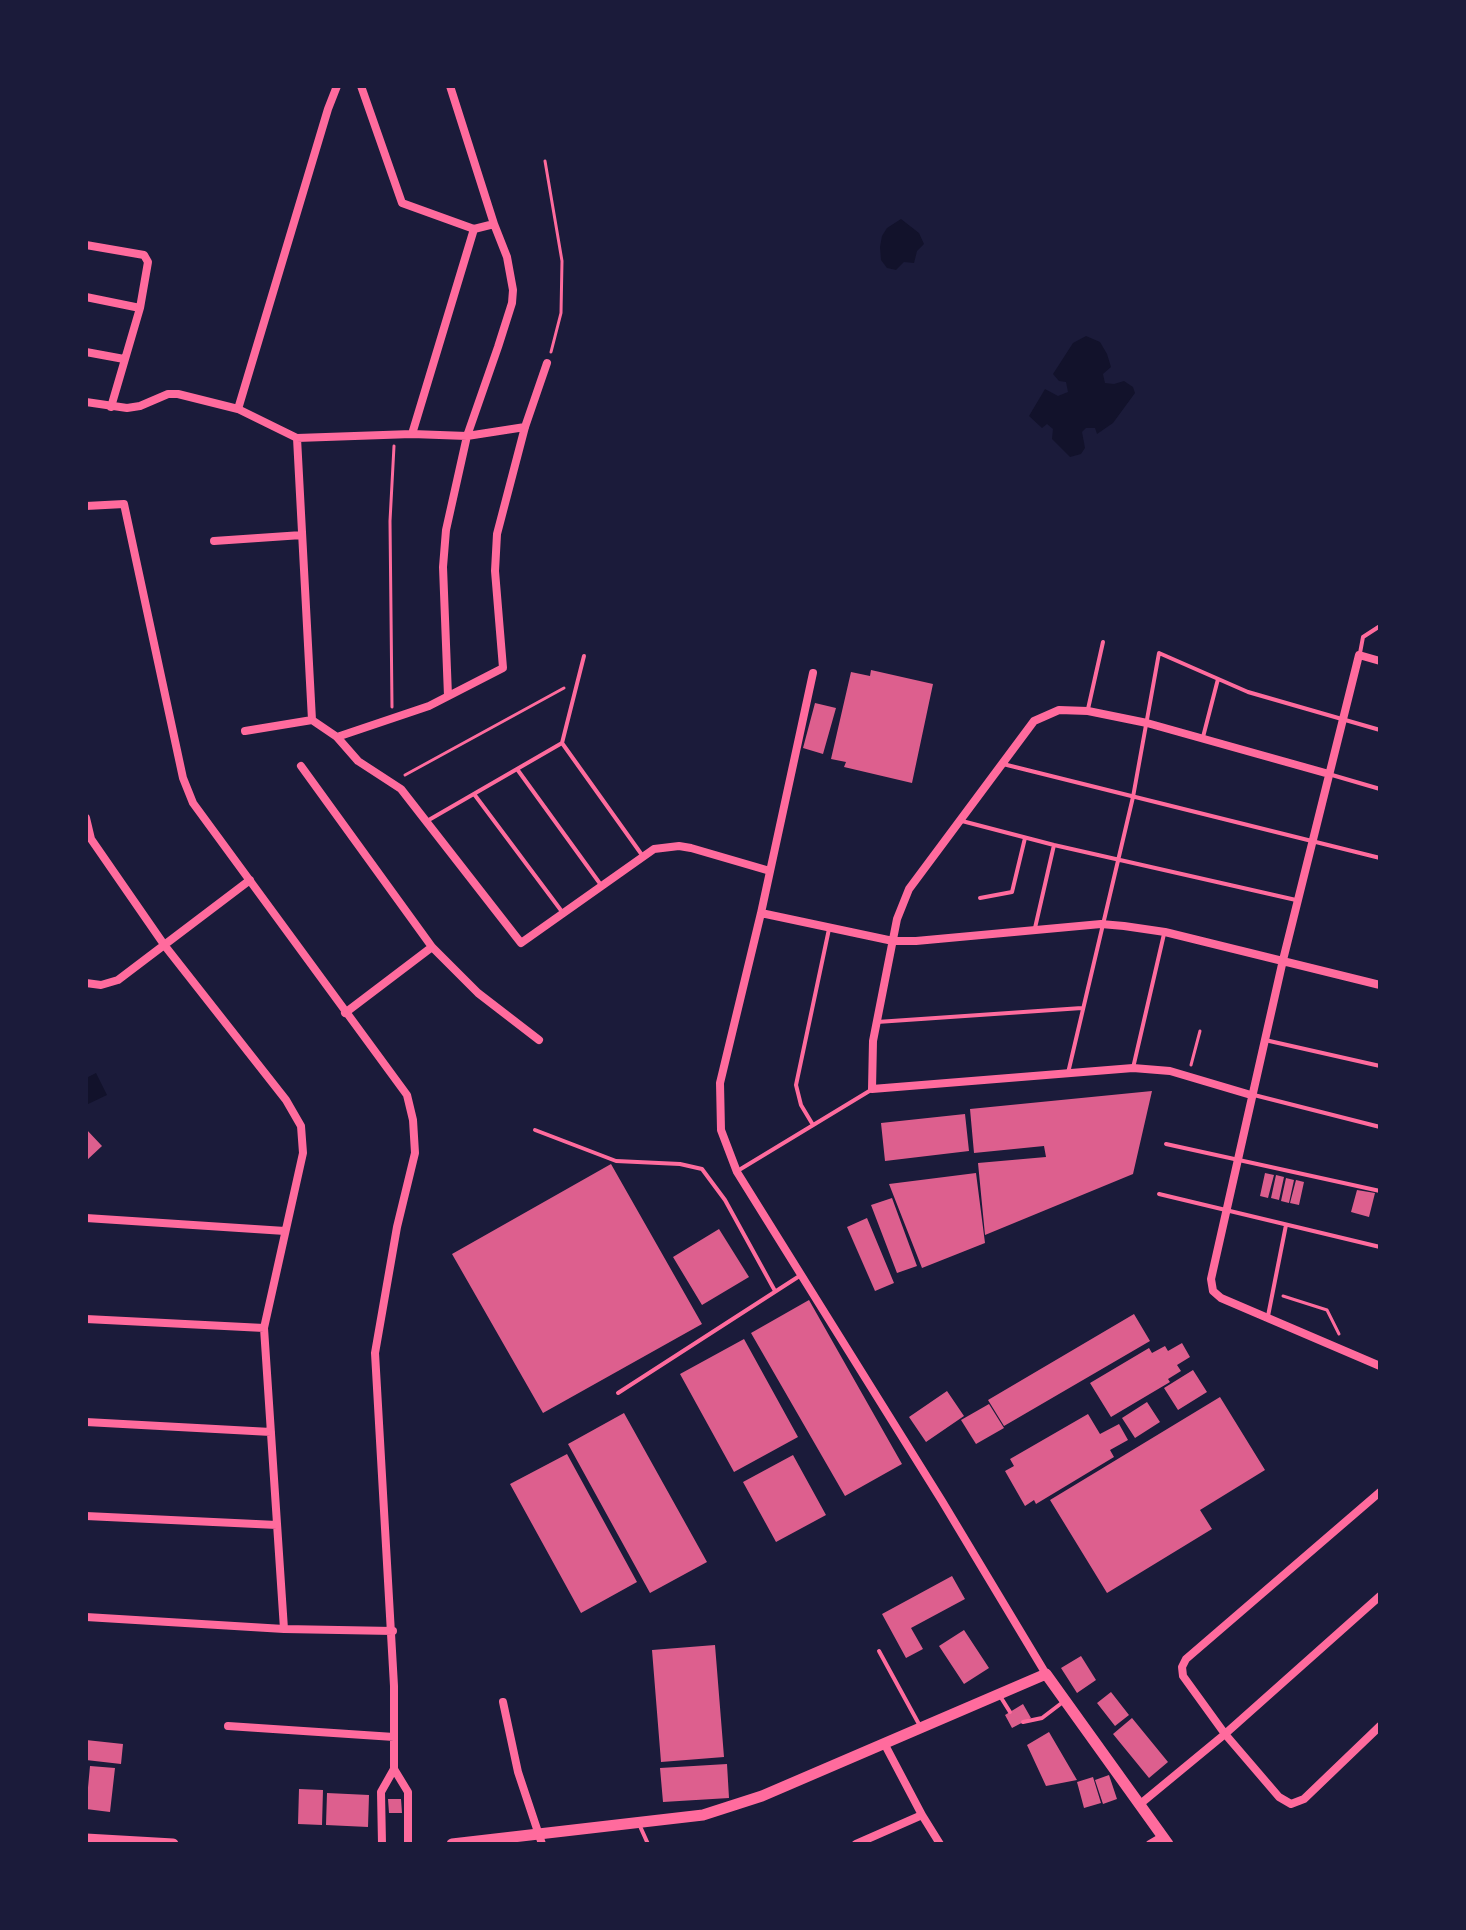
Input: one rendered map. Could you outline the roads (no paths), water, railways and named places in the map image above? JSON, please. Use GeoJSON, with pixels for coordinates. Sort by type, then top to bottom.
{"type":"FeatureCollection","features":[{"type":"Feature","properties":{"kind":"main road"},"geometry":{"type":"LineString","coordinates":[[452,1844],[540,1839],[637,1821],[703,1815],[762,1796],[1046,1674],[1165,1840]]}},
{"type":"Feature","properties":{"kind":"main road"},"geometry":{"type":"LineString","coordinates":[[86,1839],[173,1844]]}},
{"type":"Feature","properties":{"kind":"street"},"geometry":{"type":"LineString","coordinates":[[238,409],[337,86]]}},
{"type":"Feature","properties":{"kind":"street"},"geometry":{"type":"LineString","coordinates":[[361,86],[402,203],[474,229],[494,224]]}},
{"type":"Feature","properties":{"kind":"street"},"geometry":{"type":"LineString","coordinates":[[448,696],[444,548],[450,509],[467,436],[512,303],[512,274],[450,86]]}},
{"type":"Feature","properties":{"kind":"street"},"geometry":{"type":"LineString","coordinates":[[412,434],[474,229]]}},
{"type":"Feature","properties":{"kind":"street"},"geometry":{"type":"LineString","coordinates":[[86,245],[147,258],[140,308],[111,407]]}},
{"type":"Feature","properties":{"kind":"street"},"geometry":{"type":"LineString","coordinates":[[86,297],[140,308]]}},
{"type":"Feature","properties":{"kind":"street"},"geometry":{"type":"LineString","coordinates":[[86,352],[124,359]]}},
{"type":"Feature","properties":{"kind":"street"},"geometry":{"type":"LineString","coordinates":[[337,737],[393,720],[503,668],[495,571],[497,534],[525,427],[547,363]]}},
{"type":"Feature","properties":{"kind":"street"},"geometry":{"type":"LineString","coordinates":[[86,402],[111,407],[140,406],[168,394],[238,409],[297,438],[412,434],[467,436],[525,427]]}},
{"type":"Feature","properties":{"kind":"street"},"geometry":{"type":"LineString","coordinates":[[297,438],[312,720]]}},
{"type":"Feature","properties":{"kind":"street"},"geometry":{"type":"LineString","coordinates":[[86,506],[124,504],[183,778],[193,803],[407,1095],[413,1120],[415,1153],[397,1227],[375,1353],[393,1631],[394,1769],[381,1792],[382,1844]]}},
{"type":"Feature","properties":{"kind":"street"},"geometry":{"type":"LineString","coordinates":[[214,541],[302,535]]}},
{"type":"Feature","properties":{"kind":"street"},"geometry":{"type":"LineString","coordinates":[[1380,661],[1359,655],[1283,960],[1211,1279],[1213,1291],[1221,1298],[1380,1366]]}},
{"type":"Feature","properties":{"kind":"street"},"geometry":{"type":"LineString","coordinates":[[813,673],[720,1083],[718,1107],[721,1130],[737,1172],[1046,1674]]}},
{"type":"Feature","properties":{"kind":"street"},"geometry":{"type":"LineString","coordinates":[[1251,1095],[1153,1068],[872,1089],[871,1058],[876,1022],[901,906],[909,889],[1034,721],[1059,710],[1088,711],[1147,723],[1329,774]]}},
{"type":"Feature","properties":{"kind":"street"},"geometry":{"type":"LineString","coordinates":[[245,731],[312,720],[337,737],[358,761],[401,789],[521,943],[643,855],[665,846],[679,846],[770,871]]}},
{"type":"Feature","properties":{"kind":"street"},"geometry":{"type":"LineString","coordinates":[[301,766],[432,947],[478,993],[539,1040]]}},
{"type":"Feature","properties":{"kind":"street"},"geometry":{"type":"LineString","coordinates":[[86,818],[91,839],[165,946],[286,1100],[301,1126],[303,1153],[264,1328],[284,1629]]}},
{"type":"Feature","properties":{"kind":"street"},"geometry":{"type":"LineString","coordinates":[[86,983],[101,985],[118,980],[250,880]]}},
{"type":"Feature","properties":{"kind":"street"},"geometry":{"type":"LineString","coordinates":[[761,913],[893,941],[1101,924],[1165,932],[1380,985]]}},
{"type":"Feature","properties":{"kind":"street"},"geometry":{"type":"LineString","coordinates":[[345,1013],[432,947]]}},
{"type":"Feature","properties":{"kind":"street"},"geometry":{"type":"LineString","coordinates":[[86,1218],[285,1231]]}},
{"type":"Feature","properties":{"kind":"street"},"geometry":{"type":"LineString","coordinates":[[86,1319],[264,1328]]}},
{"type":"Feature","properties":{"kind":"street"},"geometry":{"type":"LineString","coordinates":[[86,1422],[271,1432]]}},
{"type":"Feature","properties":{"kind":"street"},"geometry":{"type":"LineString","coordinates":[[1380,1492],[1186,1659],[1182,1667],[1183,1676],[1225,1734],[1279,1797],[1291,1804],[1304,1799],[1380,1726]]}},
{"type":"Feature","properties":{"kind":"street"},"geometry":{"type":"LineString","coordinates":[[86,1516],[277,1525]]}},
{"type":"Feature","properties":{"kind":"street"},"geometry":{"type":"LineString","coordinates":[[1139,1805],[1225,1734],[1380,1596]]}},
{"type":"Feature","properties":{"kind":"street"},"geometry":{"type":"LineString","coordinates":[[86,1617],[284,1629],[393,1631]]}},
{"type":"Feature","properties":{"kind":"street"},"geometry":{"type":"LineString","coordinates":[[503,1702],[518,1772],[540,1839]]}},
{"type":"Feature","properties":{"kind":"street"},"geometry":{"type":"LineString","coordinates":[[228,1726],[394,1737]]}},
{"type":"Feature","properties":{"kind":"street"},"geometry":{"type":"LineString","coordinates":[[884,1743],[940,1844]]}},
{"type":"Feature","properties":{"kind":"street"},"geometry":{"type":"LineString","coordinates":[[394,1769],[408,1792],[408,1844]]}},
{"type":"Feature","properties":{"kind":"street"},"geometry":{"type":"LineString","coordinates":[[860,1843],[922,1815]]}},
{"type":"Feature","properties":{"kind":"street"},"geometry":{"type":"LineString","coordinates":[[1150,1844],[1165,1840]]}},
{"type":"Feature","properties":{"kind":"lane"},"geometry":{"type":"LineString","coordinates":[[1359,655],[1363,637],[1380,626]]}},
{"type":"Feature","properties":{"kind":"lane"},"geometry":{"type":"LineString","coordinates":[[1088,711],[1103,642]]}},
{"type":"Feature","properties":{"kind":"lane"},"geometry":{"type":"LineString","coordinates":[[1068,1073],[1133,797],[1159,653],[1248,692],[1380,730]]}},
{"type":"Feature","properties":{"kind":"lane"},"geometry":{"type":"LineString","coordinates":[[425,822],[562,743],[584,656]]}},
{"type":"Feature","properties":{"kind":"lane"},"geometry":{"type":"LineString","coordinates":[[1203,737],[1218,679]]}},
{"type":"Feature","properties":{"kind":"lane"},"geometry":{"type":"LineString","coordinates":[[562,743],[643,855]]}},
{"type":"Feature","properties":{"kind":"lane"},"geometry":{"type":"LineString","coordinates":[[1003,764],[1380,858]]}},
{"type":"Feature","properties":{"kind":"lane"},"geometry":{"type":"LineString","coordinates":[[517,769],[601,885]]}},
{"type":"Feature","properties":{"kind":"lane"},"geometry":{"type":"LineString","coordinates":[[1329,774],[1380,789]]}},
{"type":"Feature","properties":{"kind":"lane"},"geometry":{"type":"LineString","coordinates":[[474,794],[563,913]]}},
{"type":"Feature","properties":{"kind":"lane"},"geometry":{"type":"LineString","coordinates":[[959,820],[1117,860],[1299,900]]}},
{"type":"Feature","properties":{"kind":"lane"},"geometry":{"type":"LineString","coordinates":[[980,898],[1012,892],[1025,838]]}},
{"type":"Feature","properties":{"kind":"lane"},"geometry":{"type":"LineString","coordinates":[[1035,930],[1054,845]]}},
{"type":"Feature","properties":{"kind":"lane"},"geometry":{"type":"LineString","coordinates":[[813,1125],[801,1105],[796,1085],[829,929]]}},
{"type":"Feature","properties":{"kind":"lane"},"geometry":{"type":"LineString","coordinates":[[1133,1068],[1165,932]]}},
{"type":"Feature","properties":{"kind":"lane"},"geometry":{"type":"LineString","coordinates":[[876,1022],[1082,1008]]}},
{"type":"Feature","properties":{"kind":"lane"},"geometry":{"type":"LineString","coordinates":[[1265,1040],[1380,1066]]}},
{"type":"Feature","properties":{"kind":"lane"},"geometry":{"type":"LineString","coordinates":[[737,1172],[872,1089]]}},
{"type":"Feature","properties":{"kind":"lane"},"geometry":{"type":"LineString","coordinates":[[1251,1095],[1380,1127]]}},
{"type":"Feature","properties":{"kind":"lane"},"geometry":{"type":"LineString","coordinates":[[535,1130],[616,1161],[680,1164],[702,1169],[725,1200],[775,1291]]}},
{"type":"Feature","properties":{"kind":"lane"},"geometry":{"type":"LineString","coordinates":[[1166,1144],[1380,1191]]}},
{"type":"Feature","properties":{"kind":"lane"},"geometry":{"type":"LineString","coordinates":[[1159,1194],[1380,1247]]}},
{"type":"Feature","properties":{"kind":"lane"},"geometry":{"type":"LineString","coordinates":[[1268,1317],[1286,1225]]}},
{"type":"Feature","properties":{"kind":"lane"},"geometry":{"type":"LineString","coordinates":[[618,1393],[801,1274]]}},
{"type":"Feature","properties":{"kind":"lane"},"geometry":{"type":"LineString","coordinates":[[879,1651],[920,1728]]}},
{"type":"Feature","properties":{"kind":"lane"},"geometry":{"type":"LineString","coordinates":[[998,1694],[1010,1712]]}},
{"type":"Feature","properties":{"kind":"lane"},"geometry":{"type":"LineString","coordinates":[[1023,1722],[1042,1718],[1065,1700]]}},
{"type":"Feature","properties":{"kind":"lane"},"geometry":{"type":"LineString","coordinates":[[637,1821],[648,1844]]}}]}
